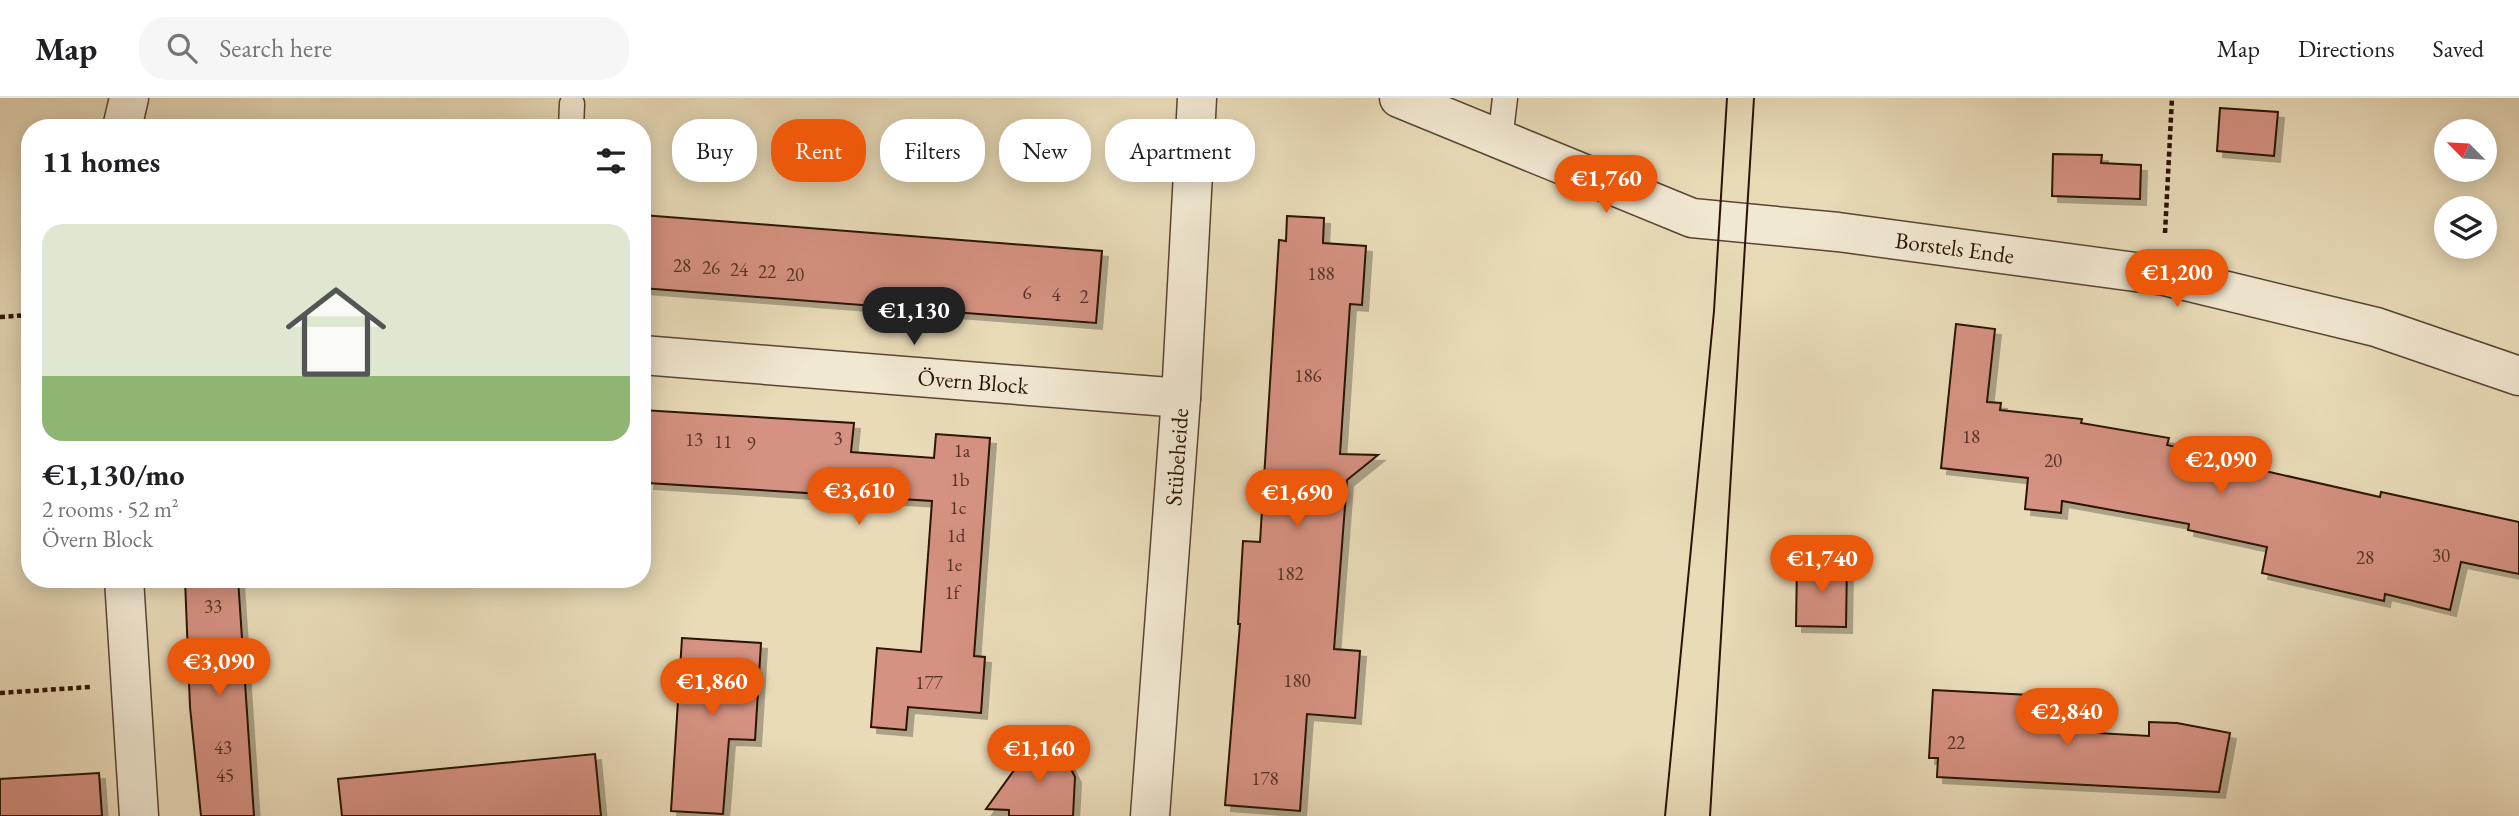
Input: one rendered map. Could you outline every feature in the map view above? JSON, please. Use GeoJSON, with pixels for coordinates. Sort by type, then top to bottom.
{"type":"FeatureCollection","features":[{"type":"Feature","properties":{"kind":"street"},"geometry":{"type":"LineString","coordinates":[[124,119],[128,98]]}},
{"type":"Feature","properties":{"kind":"street","name":"Stübeheide"},"geometry":{"type":"LineString","coordinates":[[1150,816],[1181,398],[1197,98]]}},
{"type":"Feature","properties":{"kind":"street","name":"Borstels Ende"},"geometry":{"type":"LineString","coordinates":[[1399,98],[1692,218],[1838,232],[2165,275],[2376,327],[2519,376]]}},
{"type":"Feature","properties":{"kind":"street","name":"Övern Block"},"geometry":{"type":"LineString","coordinates":[[651,356],[1181,398]]}},
{"type":"Feature","properties":{"kind":"street"},"geometry":{"type":"LineString","coordinates":[[125,588],[139,816]]}},
{"type":"Feature","properties":{"kind":"lane"},"geometry":{"type":"LineString","coordinates":[[1500,140],[1506,98]]}},
{"type":"Feature","properties":{"kind":"path"},"geometry":{"type":"LineString","coordinates":[[2165,213],[2172,98]]}},
{"type":"Feature","properties":{"kind":"path"},"geometry":{"type":"LineString","coordinates":[[0,317],[21,316]]}},
{"type":"Feature","properties":{"kind":"path"},"geometry":{"type":"LineString","coordinates":[[0,693],[130,685]]}},
{"type":"Feature","properties":{"kind":"building"},"geometry":{"type":"Polygon","coordinates":[[[2220,108],[2278,112],[2274,156],[2217,151],[2220,108]]]}},
{"type":"Feature","properties":{"kind":"building"},"geometry":{"type":"Polygon","coordinates":[[[2053,154],[2102,155],[2101,163],[2141,165],[2140,199],[2052,196],[2053,154]]]}},
{"type":"Feature","properties":{"kind":"building"},"geometry":{"type":"Polygon","coordinates":[[[651,216],[1102,251],[1096,323],[651,289],[651,216]]]}},
{"type":"Feature","properties":{"kind":"building"},"geometry":{"type":"Polygon","coordinates":[[[1287,216],[1324,218],[1323,243],[1366,246],[1362,305],[1350,304],[1340,454],[1378,455],[1347,480],[1334,649],[1360,651],[1355,718],[1307,714],[1300,811],[1225,805],[1240,624],[1243,541],[1260,542],[1279,240],[1286,241],[1287,216]]]}},
{"type":"Feature","properties":{"kind":"building"},"geometry":{"type":"Polygon","coordinates":[[[1956,324],[1995,329],[1987,402],[2001,403],[2000,410],[2082,419],[2081,423],[2169,438],[2167,445],[2253,464],[2252,468],[2380,497],[2381,492],[2519,522],[2519,574],[2461,562],[2450,610],[2385,594],[2384,601],[2262,573],[2267,547],[2188,530],[2189,524],[2062,501],[2061,513],[2025,509],[2028,478],[1941,468],[1956,324]]]}},
{"type":"Feature","properties":{"kind":"building"},"geometry":{"type":"Polygon","coordinates":[[[651,411],[854,423],[851,452],[934,458],[936,434],[990,438],[974,656],[985,657],[981,713],[908,707],[906,730],[871,727],[877,648],[921,652],[932,501],[651,483],[651,411]]]}},
{"type":"Feature","properties":{"kind":"building"},"geometry":{"type":"Polygon","coordinates":[[[1797,562],[1847,563],[1846,627],[1796,626],[1797,562]]]}},
{"type":"Feature","properties":{"kind":"building"},"geometry":{"type":"Polygon","coordinates":[[[185,588],[239,588],[254,816],[201,816],[190,707],[185,588]]]}},
{"type":"Feature","properties":{"kind":"building"},"geometry":{"type":"Polygon","coordinates":[[[682,638],[761,643],[755,740],[729,739],[723,814],[671,811],[682,638]]]}},
{"type":"Feature","properties":{"kind":"building"},"geometry":{"type":"Polygon","coordinates":[[[1933,690],[2030,695],[2028,729],[2149,736],[2149,722],[2177,723],[2230,733],[2219,792],[1937,777],[1938,758],[1929,758],[1933,690]]]}},
{"type":"Feature","properties":{"kind":"building"},"geometry":{"type":"Polygon","coordinates":[[[1033,744],[1059,745],[1075,777],[1073,816],[1009,816],[1009,810],[986,809],[1033,744]]]}},
{"type":"Feature","properties":{"kind":"building"},"geometry":{"type":"Polygon","coordinates":[[[595,754],[601,816],[342,816],[338,779],[595,754]]]}},
{"type":"Feature","properties":{"kind":"building"},"geometry":{"type":"Polygon","coordinates":[[[99,773],[102,816],[0,816],[0,779],[99,773]]]}},
{"type":"Feature","properties":{"kind":"tram line"},"geometry":{"type":"LineString","coordinates":[[1665,816],[1714,311],[1727,98]]}},
{"type":"Feature","properties":{"kind":"tram line"},"geometry":{"type":"LineString","coordinates":[[1710,816],[1754,98]]}}]}
